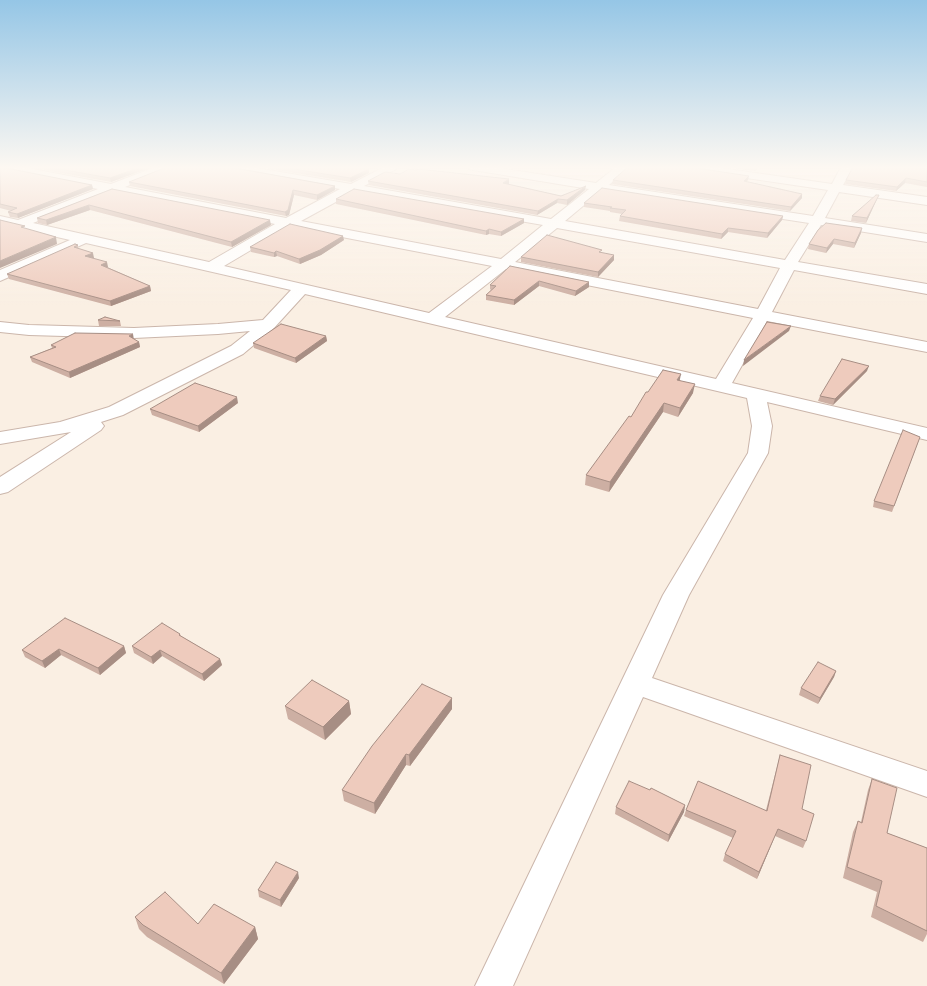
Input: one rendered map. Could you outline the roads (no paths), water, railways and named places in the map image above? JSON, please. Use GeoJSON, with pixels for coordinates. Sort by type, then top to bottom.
{"type":"FeatureCollection","features":[{"type":"Feature","properties":{"kind":"street"},"geometry":{"type":"LineString","coordinates":[[20,224],[48,213]]}},
{"type":"Feature","properties":{"kind":"street"},"geometry":{"type":"LineString","coordinates":[[241,213],[927,347]]}},
{"type":"Feature","properties":{"kind":"street"},"geometry":{"type":"LineString","coordinates":[[211,266],[305,213]]}},
{"type":"Feature","properties":{"kind":"street"},"geometry":{"type":"LineString","coordinates":[[498,213],[927,289]]}},
{"type":"Feature","properties":{"kind":"street"},"geometry":{"type":"LineString","coordinates":[[432,319],[504,264],[566,213]]}},
{"type":"Feature","properties":{"kind":"street"},"geometry":{"type":"LineString","coordinates":[[766,213],[927,238]]}},
{"type":"Feature","properties":{"kind":"street"},"geometry":{"type":"LineString","coordinates":[[722,385],[789,265],[822,213]]}},
{"type":"Feature","properties":{"kind":"street"},"geometry":{"type":"LineString","coordinates":[[0,220],[211,266],[927,434]]}},
{"type":"Feature","properties":{"kind":"street"},"geometry":{"type":"LineString","coordinates":[[0,276],[84,239]]}},
{"type":"Feature","properties":{"kind":"street"},"geometry":{"type":"LineString","coordinates":[[0,487],[116,411],[237,350],[268,324],[302,288]]}},
{"type":"Feature","properties":{"kind":"street"},"geometry":{"type":"LineString","coordinates":[[0,327],[29,330],[134,333],[218,329],[268,324]]}},
{"type":"Feature","properties":{"kind":"street"},"geometry":{"type":"LineString","coordinates":[[494,986],[676,595],[758,453],[762,426],[756,394]]}},
{"type":"Feature","properties":{"kind":"street"},"geometry":{"type":"LineString","coordinates":[[0,438],[63,428],[116,411]]}},
{"type":"Feature","properties":{"kind":"street"},"geometry":{"type":"LineString","coordinates":[[635,682],[927,784]]}}]}
